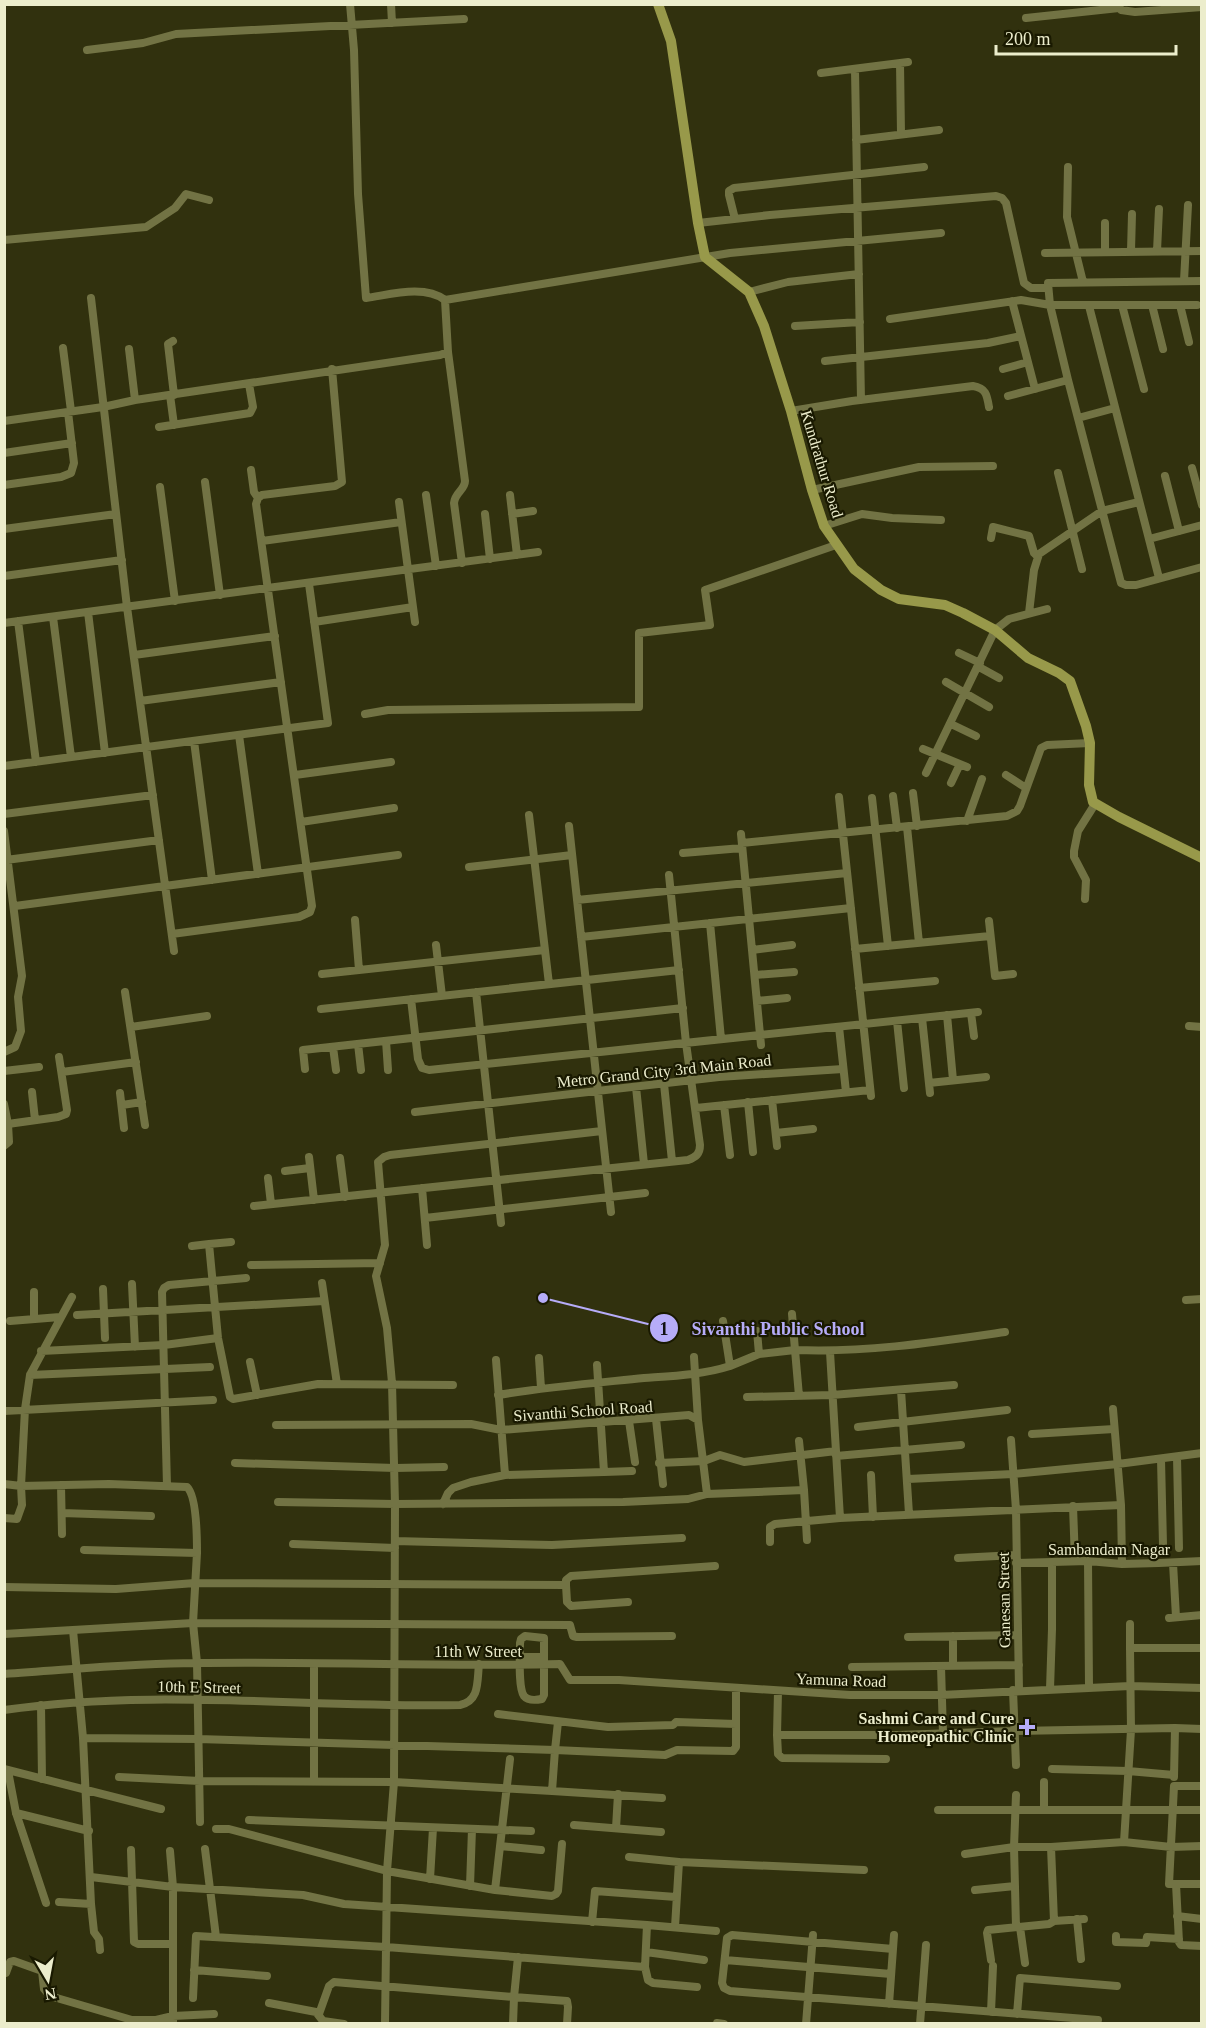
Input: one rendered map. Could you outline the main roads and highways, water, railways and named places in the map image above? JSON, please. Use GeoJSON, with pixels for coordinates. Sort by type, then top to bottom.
{"type":"FeatureCollection","features":[{"type":"Feature","properties":{"kind":"place","name":"Sivanthi Public School"},"geometry":{"type":"Point","coordinates":[543,1298]}},
{"type":"Feature","properties":{"kind":"place","name":"Sashmi Care and Cure Homeopathic Clinic"},"geometry":{"type":"Point","coordinates":[1027,1727]}}]}
